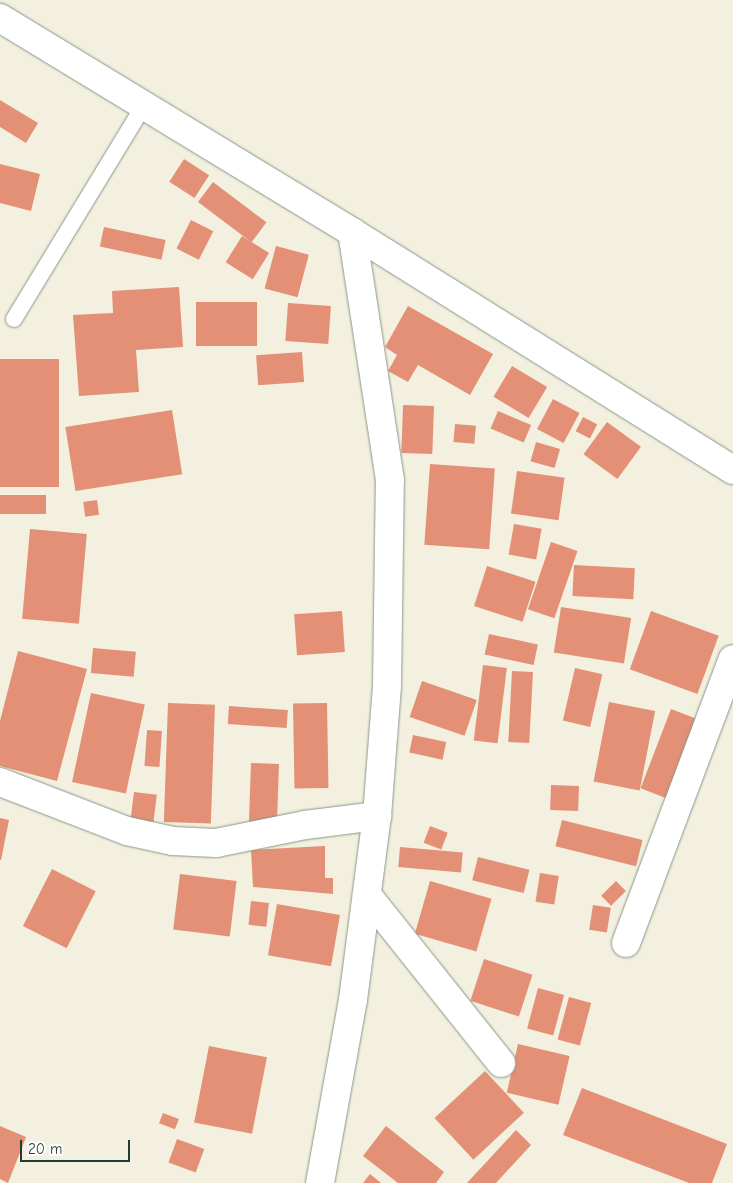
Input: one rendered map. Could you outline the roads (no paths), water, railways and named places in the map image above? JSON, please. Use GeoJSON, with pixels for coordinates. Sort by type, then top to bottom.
{"type":"FeatureCollection","features":[{"type":"Feature","properties":{"kind":"street"},"geometry":{"type":"LineString","coordinates":[[0,18],[352,232],[733,470]]}},
{"type":"Feature","properties":{"kind":"street"},"geometry":{"type":"LineString","coordinates":[[320,1183],[353,1000],[377,816],[387,686],[390,480],[352,232]]}},
{"type":"Feature","properties":{"kind":"street"},"geometry":{"type":"LineString","coordinates":[[626,943],[733,660]]}},
{"type":"Feature","properties":{"kind":"street"},"geometry":{"type":"LineString","coordinates":[[0,782],[128,831],[173,841],[216,843],[305,826],[377,816]]}},
{"type":"Feature","properties":{"kind":"street"},"geometry":{"type":"LineString","coordinates":[[367,895],[501,1063]]}},
{"type":"Feature","properties":{"kind":"lane"},"geometry":{"type":"LineString","coordinates":[[14,319],[144,105]]}}]}
